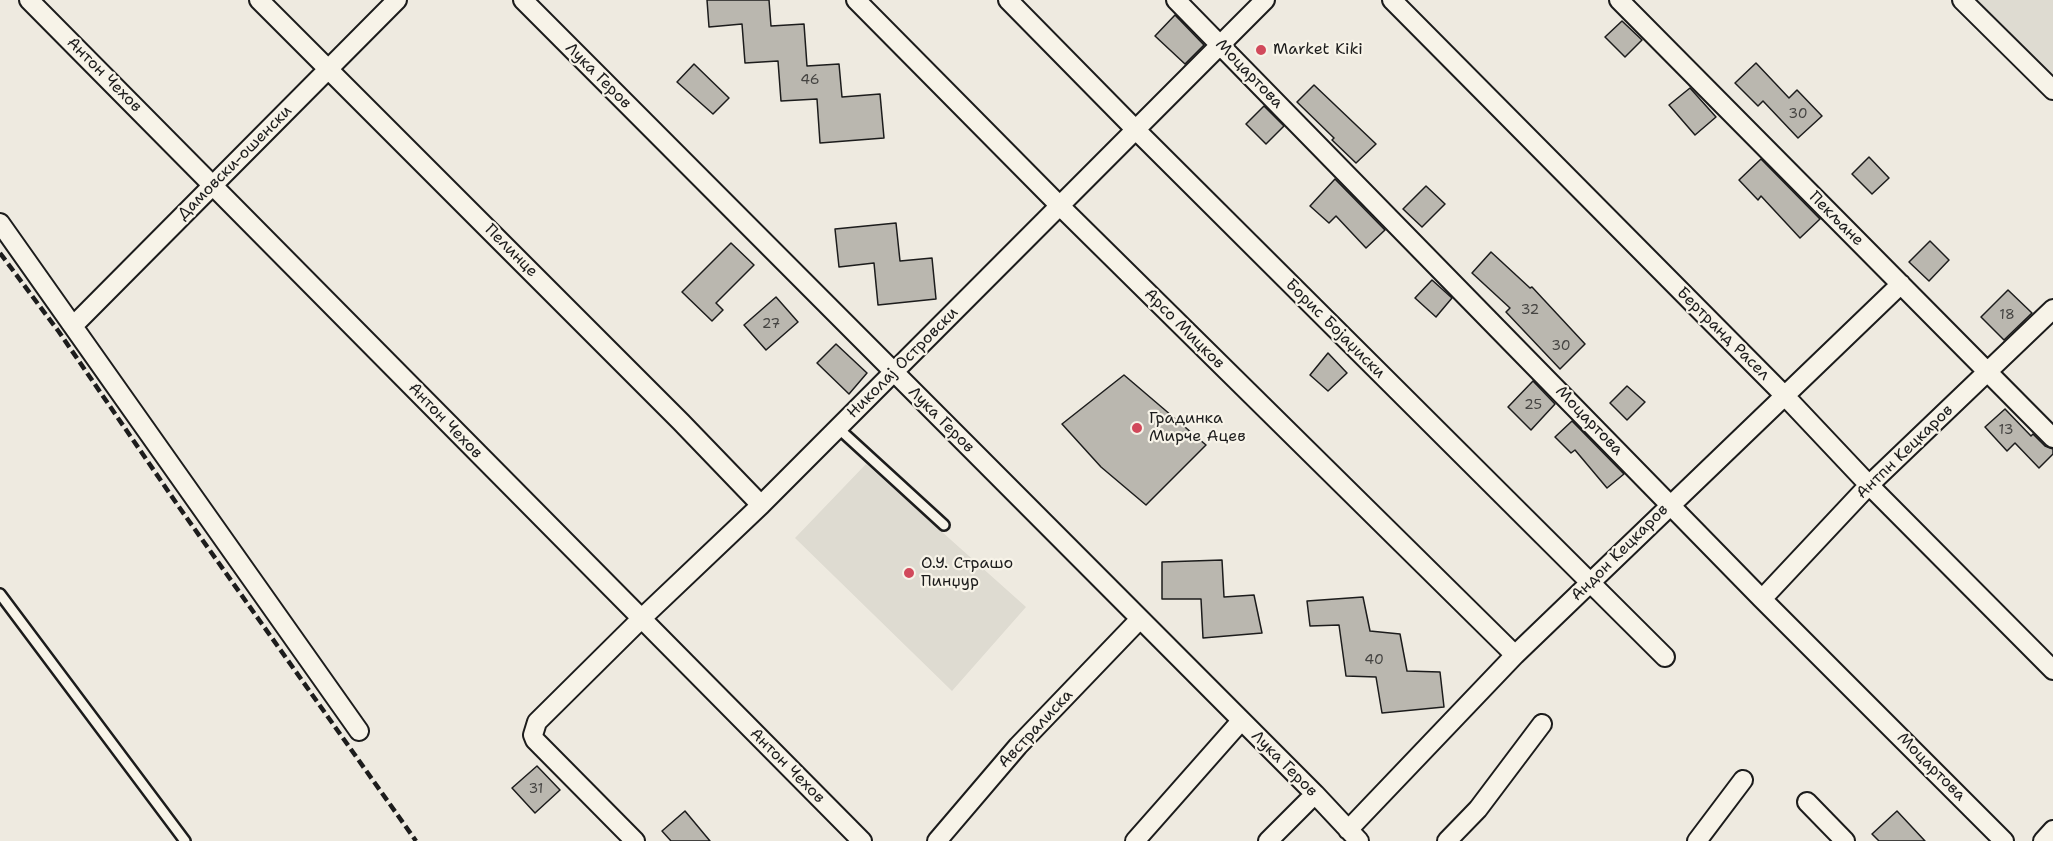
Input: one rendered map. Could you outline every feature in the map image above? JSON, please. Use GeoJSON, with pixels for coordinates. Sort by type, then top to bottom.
{"type":"FeatureCollection","features":[{"type":"Feature","properties":{"kind":"street","name":"Антон Чехов"},"geometry":{"type":"LineString","coordinates":[[29,0],[862,841]]}},
{"type":"Feature","properties":{"kind":"street","name":"Пелинце"},"geometry":{"type":"LineString","coordinates":[[259,0],[761,505]]}},
{"type":"Feature","properties":{"kind":"street","name":"Дамовски-ошенски"},"geometry":{"type":"LineString","coordinates":[[73,326],[397,0]]}},
{"type":"Feature","properties":{"kind":"street","name":"Лука Геров"},"geometry":{"type":"LineString","coordinates":[[522,0],[1138,620],[1315,794],[1356,838]]}},
{"type":"Feature","properties":{"kind":"street","name":"Арсо Мицков"},"geometry":{"type":"LineString","coordinates":[[856,0],[1060,206],[1515,655]]}},
{"type":"Feature","properties":{"kind":"street","name":"Борис Бојаџиски"},"geometry":{"type":"LineString","coordinates":[[1008,0],[1665,657]]}},
{"type":"Feature","properties":{"kind":"street","name":"Моцартова"},"geometry":{"type":"LineString","coordinates":[[1176,0],[1762,599],[2004,841]]}},
{"type":"Feature","properties":{"kind":"street","name":"Николај Островски"},"geometry":{"type":"LineString","coordinates":[[634,841],[535,740],[533,735],[537,722],[761,505],[1264,0]]}},
{"type":"Feature","properties":{"kind":"street","name":"Бертранд Расел"},"geometry":{"type":"LineString","coordinates":[[1392,0],[2053,670]]}},
{"type":"Feature","properties":{"kind":"street","name":"Пекљане"},"geometry":{"type":"LineString","coordinates":[[1619,0],[2053,438]]}},
{"type":"Feature","properties":{"kind":"street"},"geometry":{"type":"LineString","coordinates":[[1962,0],[2053,90]]}},
{"type":"Feature","properties":{"kind":"street"},"geometry":{"type":"LineString","coordinates":[[0,223],[359,731]]}},
{"type":"Feature","properties":{"kind":"street","name":"Андон Кецкаров"},"geometry":{"type":"LineString","coordinates":[[1356,838],[1515,655],[1901,284]]}},
{"type":"Feature","properties":{"kind":"street","name":"Антпн Кецкаров"},"geometry":{"type":"LineString","coordinates":[[1762,599],[1869,485],[2053,309]]}},
{"type":"Feature","properties":{"kind":"street","name":"Австралиска"},"geometry":{"type":"LineString","coordinates":[[937,841],[1018,746],[1138,620]]}},
{"type":"Feature","properties":{"kind":"street"},"geometry":{"type":"LineString","coordinates":[[1135,841],[1241,721]]}},
{"type":"Feature","properties":{"kind":"street"},"geometry":{"type":"LineString","coordinates":[[1447,841],[1478,809],[1542,724]]}},
{"type":"Feature","properties":{"kind":"street"},"geometry":{"type":"LineString","coordinates":[[1697,841],[1743,780]]}},
{"type":"Feature","properties":{"kind":"street"},"geometry":{"type":"LineString","coordinates":[[1268,841],[1315,794]]}},
{"type":"Feature","properties":{"kind":"street"},"geometry":{"type":"LineString","coordinates":[[1807,802],[1845,841]]}},
{"type":"Feature","properties":{"kind":"street"},"geometry":{"type":"LineString","coordinates":[[2043,841],[2053,830]]}},
{"type":"Feature","properties":{"kind":"lane"},"geometry":{"type":"LineString","coordinates":[[838,428],[944,525]]}},
{"type":"Feature","properties":{"kind":"lane"},"geometry":{"type":"LineString","coordinates":[[0,594],[185,841]]}},
{"type":"Feature","properties":{"kind":"shaded area"},"geometry":{"type":"Polygon","coordinates":[[[1962,0],[2053,0],[2053,90],[1962,0]]]}},
{"type":"Feature","properties":{"kind":"shaded area","name":"О.У. Страшо Пинџур"},"geometry":{"type":"Polygon","coordinates":[[[866,464],[1026,607],[952,691],[795,538],[866,464]]]}},
{"type":"Feature","properties":{"kind":"building"},"geometry":{"type":"Polygon","coordinates":[[[707,0],[769,0],[771,26],[804,24],[807,66],[839,64],[842,97],[880,94],[884,138],[820,143],[817,99],[781,101],[778,61],[745,63],[742,24],[709,27],[707,0]]]}},
{"type":"Feature","properties":{"kind":"building"},"geometry":{"type":"Polygon","coordinates":[[[1175,15],[1204,45],[1185,64],[1155,36],[1175,15]]]}},
{"type":"Feature","properties":{"kind":"building"},"geometry":{"type":"Polygon","coordinates":[[[1622,21],[1642,40],[1625,57],[1605,37],[1622,21]]]}},
{"type":"Feature","properties":{"kind":"building"},"geometry":{"type":"Polygon","coordinates":[[[1756,63],[1789,98],[1797,90],[1822,116],[1798,138],[1763,101],[1758,106],[1735,83],[1756,63]]]}},
{"type":"Feature","properties":{"kind":"building"},"geometry":{"type":"Polygon","coordinates":[[[694,64],[729,98],[713,114],[677,82],[694,64]]]}},
{"type":"Feature","properties":{"kind":"building"},"geometry":{"type":"Polygon","coordinates":[[[1314,85],[1376,144],[1356,163],[1297,102],[1314,85]]]}},
{"type":"Feature","properties":{"kind":"building"},"geometry":{"type":"Polygon","coordinates":[[[1690,88],[1716,117],[1695,135],[1669,105],[1690,88]]]}},
{"type":"Feature","properties":{"kind":"building"},"geometry":{"type":"Polygon","coordinates":[[[1264,106],[1284,126],[1266,144],[1246,124],[1264,106]]]}},
{"type":"Feature","properties":{"kind":"building"},"geometry":{"type":"Polygon","coordinates":[[[1869,157],[1889,178],[1872,194],[1852,174],[1869,157]]]}},
{"type":"Feature","properties":{"kind":"building"},"geometry":{"type":"Polygon","coordinates":[[[1761,159],[1820,219],[1800,238],[1761,196],[1758,200],[1739,180],[1761,159]]]}},
{"type":"Feature","properties":{"kind":"building"},"geometry":{"type":"Polygon","coordinates":[[[1335,179],[1385,230],[1366,248],[1336,216],[1329,223],[1310,206],[1335,179]]]}},
{"type":"Feature","properties":{"kind":"building"},"geometry":{"type":"Polygon","coordinates":[[[1426,186],[1445,204],[1422,227],[1403,209],[1426,186]]]}},
{"type":"Feature","properties":{"kind":"building"},"geometry":{"type":"Polygon","coordinates":[[[896,223],[900,261],[932,258],[936,299],[878,305],[874,263],[839,267],[835,229],[896,223]]]}},
{"type":"Feature","properties":{"kind":"building"},"geometry":{"type":"Polygon","coordinates":[[[1930,241],[1949,260],[1929,281],[1909,262],[1930,241]]]}},
{"type":"Feature","properties":{"kind":"building"},"geometry":{"type":"Polygon","coordinates":[[[731,243],[754,265],[716,303],[723,310],[712,321],[682,292],[731,243]]]}},
{"type":"Feature","properties":{"kind":"building"},"geometry":{"type":"Polygon","coordinates":[[[1491,252],[1530,288],[1532,287],[1585,344],[1560,369],[1506,312],[1510,308],[1472,273],[1491,252]]]}},
{"type":"Feature","properties":{"kind":"building"},"geometry":{"type":"Polygon","coordinates":[[[1432,280],[1452,298],[1436,317],[1415,298],[1432,280]]]}},
{"type":"Feature","properties":{"kind":"building"},"geometry":{"type":"Polygon","coordinates":[[[2008,290],[2032,313],[2004,340],[1981,317],[2008,290]]]}},
{"type":"Feature","properties":{"kind":"building"},"geometry":{"type":"Polygon","coordinates":[[[776,297],[798,322],[766,350],[744,325],[776,297]]]}},
{"type":"Feature","properties":{"kind":"building"},"geometry":{"type":"Polygon","coordinates":[[[836,344],[867,373],[849,394],[817,363],[836,344]]]}},
{"type":"Feature","properties":{"kind":"building"},"geometry":{"type":"Polygon","coordinates":[[[1328,353],[1347,373],[1328,391],[1310,375],[1328,353]]]}},
{"type":"Feature","properties":{"kind":"building","name":"Градинка Мирче Ацев"},"geometry":{"type":"Polygon","coordinates":[[[1124,375],[1206,445],[1146,505],[1101,467],[1062,424],[1124,375]]]}},
{"type":"Feature","properties":{"kind":"building"},"geometry":{"type":"Polygon","coordinates":[[[1533,381],[1555,404],[1531,430],[1508,407],[1533,381]]]}},
{"type":"Feature","properties":{"kind":"building"},"geometry":{"type":"Polygon","coordinates":[[[1627,386],[1645,402],[1627,420],[1610,403],[1627,386]]]}},
{"type":"Feature","properties":{"kind":"building"},"geometry":{"type":"Polygon","coordinates":[[[2005,409],[2031,436],[2033,434],[2045,446],[2053,449],[2053,454],[2039,468],[2015,443],[2007,451],[1985,427],[2005,409]]]}},
{"type":"Feature","properties":{"kind":"building"},"geometry":{"type":"Polygon","coordinates":[[[1572,421],[1624,474],[1607,488],[1575,450],[1571,453],[1555,437],[1572,421]]]}},
{"type":"Feature","properties":{"kind":"building"},"geometry":{"type":"Polygon","coordinates":[[[1222,560],[1224,597],[1254,595],[1262,633],[1203,638],[1201,599],[1162,599],[1162,562],[1222,560]]]}},
{"type":"Feature","properties":{"kind":"building"},"geometry":{"type":"Polygon","coordinates":[[[1363,597],[1370,631],[1400,634],[1407,671],[1440,672],[1444,707],[1382,713],[1376,677],[1346,676],[1339,625],[1310,626],[1307,601],[1363,597]]]}},
{"type":"Feature","properties":{"kind":"building"},"geometry":{"type":"Polygon","coordinates":[[[537,766],[560,790],[535,813],[512,788],[537,766]]]}},
{"type":"Feature","properties":{"kind":"building"},"geometry":{"type":"Polygon","coordinates":[[[685,811],[710,841],[671,841],[662,831],[685,811]]]}},
{"type":"Feature","properties":{"kind":"building"},"geometry":{"type":"Polygon","coordinates":[[[1897,811],[1925,841],[1879,841],[1872,834],[1897,811]]]}},
{"type":"Feature","properties":{"kind":"railway"},"geometry":{"type":"LineString","coordinates":[[0,253],[59,332],[179,507],[416,841]]}},
{"type":"Feature","properties":{"kind":"place","name":"Market Kiki"},"geometry":{"type":"Point","coordinates":[1261,50]}},
{"type":"Feature","properties":{"kind":"place","name":"Градинка Мирче Ацев"},"geometry":{"type":"Point","coordinates":[1137,428]}},
{"type":"Feature","properties":{"kind":"place","name":"О.У. Страшо Пинџур"},"geometry":{"type":"Point","coordinates":[909,573]}}]}
